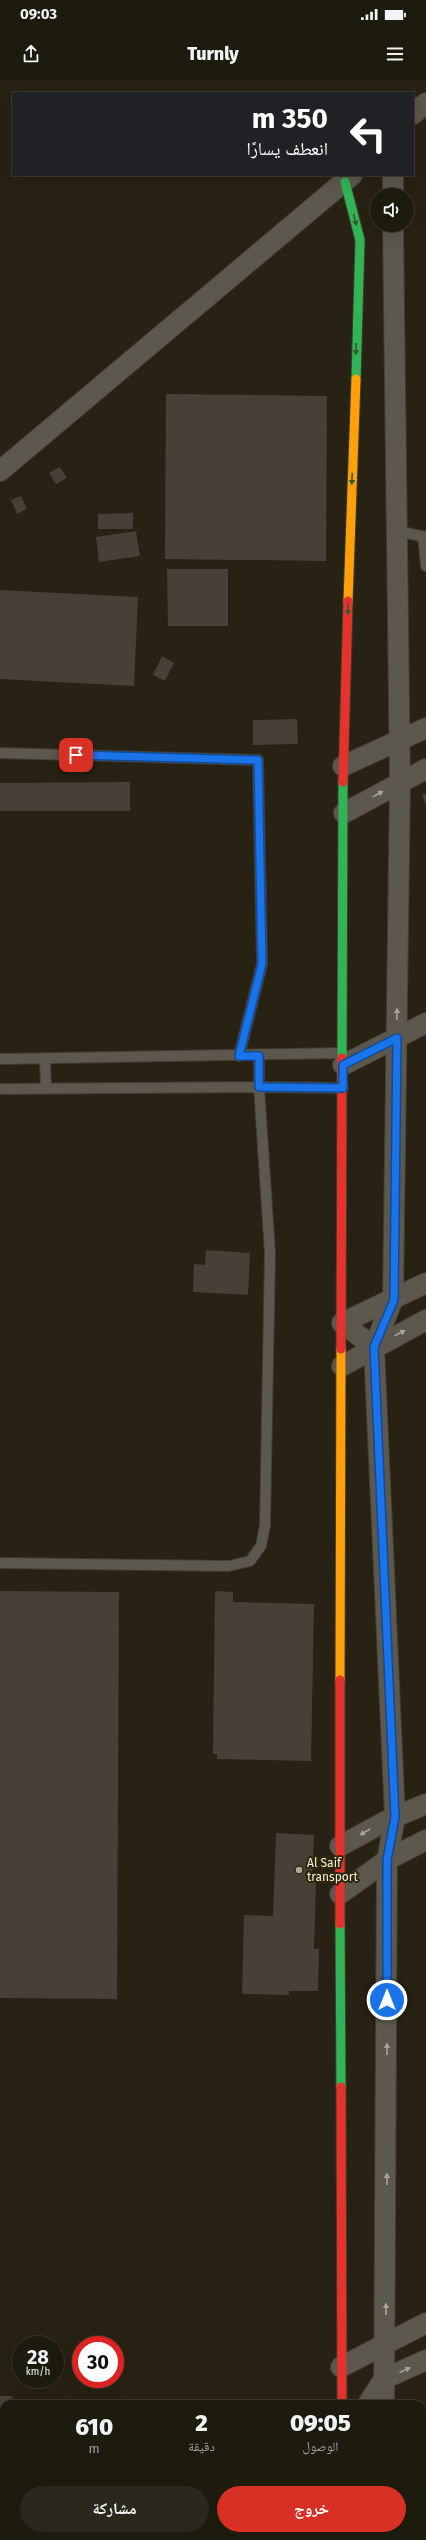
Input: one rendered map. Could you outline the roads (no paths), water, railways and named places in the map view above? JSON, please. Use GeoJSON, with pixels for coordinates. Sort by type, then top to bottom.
{"type":"FeatureCollection","features":[{"type":"Feature","properties":{"kind":"street"},"geometry":{"type":"LineString","coordinates":[[414,113],[426,103]]}},
{"type":"Feature","properties":{"kind":"street"},"geometry":{"type":"LineString","coordinates":[[393,176],[393,188]]}},
{"type":"Feature","properties":{"kind":"street"},"geometry":{"type":"LineString","coordinates":[[0,471],[349,178],[360,240],[344,766],[340,1846],[342,2400]]}},
{"type":"Feature","properties":{"kind":"street"},"geometry":{"type":"LineString","coordinates":[[384,2400],[386,2344],[387,1860],[395,1817],[374,1347],[394,1300],[400,741],[393,232]]}},
{"type":"Feature","properties":{"kind":"street"},"geometry":{"type":"LineString","coordinates":[[344,766],[426,728]]}},
{"type":"Feature","properties":{"kind":"street"},"geometry":{"type":"LineString","coordinates":[[344,813],[426,769]]}},
{"type":"Feature","properties":{"kind":"street"},"geometry":{"type":"LineString","coordinates":[[343,1059],[397,1038],[426,1023]]}},
{"type":"Feature","properties":{"kind":"street"},"geometry":{"type":"LineString","coordinates":[[342,1323],[394,1300],[426,1283]]}},
{"type":"Feature","properties":{"kind":"street"},"geometry":{"type":"LineString","coordinates":[[342,1366],[374,1347],[426,1320]]}},
{"type":"Feature","properties":{"kind":"street"},"geometry":{"type":"LineString","coordinates":[[342,1323],[374,1347]]}},
{"type":"Feature","properties":{"kind":"street"},"geometry":{"type":"LineString","coordinates":[[340,1846],[395,1817],[426,1804]]}},
{"type":"Feature","properties":{"kind":"street"},"geometry":{"type":"LineString","coordinates":[[340,1894],[387,1860],[426,1840]]}},
{"type":"Feature","properties":{"kind":"street"},"geometry":{"type":"LineString","coordinates":[[341,2367],[426,2323]]}},
{"type":"Feature","properties":{"kind":"street"},"geometry":{"type":"LineString","coordinates":[[371,2400],[384,2379],[426,2360]]}},
{"type":"Feature","properties":{"kind":"lane"},"geometry":{"type":"LineString","coordinates":[[397,531],[424,537],[426,566]]}},
{"type":"Feature","properties":{"kind":"lane"},"geometry":{"type":"LineString","coordinates":[[0,753],[258,760],[262,964],[239,1056]]}},
{"type":"Feature","properties":{"kind":"lane"},"geometry":{"type":"LineString","coordinates":[[0,1564],[229,1566],[250,1561],[261,1546],[265,1524],[270,1253],[259,1087],[259,1056]]}},
{"type":"Feature","properties":{"kind":"lane"},"geometry":{"type":"LineString","coordinates":[[0,1059],[259,1056],[343,1059]]}},
{"type":"Feature","properties":{"kind":"lane"},"geometry":{"type":"LineString","coordinates":[[45,1059],[46,1088]]}},
{"type":"Feature","properties":{"kind":"lane"},"geometry":{"type":"LineString","coordinates":[[0,1089],[259,1087],[343,1088]]}},
{"type":"Feature","properties":{"kind":"place","name":"Al Saif transport"},"geometry":{"type":"Point","coordinates":[299,1870]}}]}
